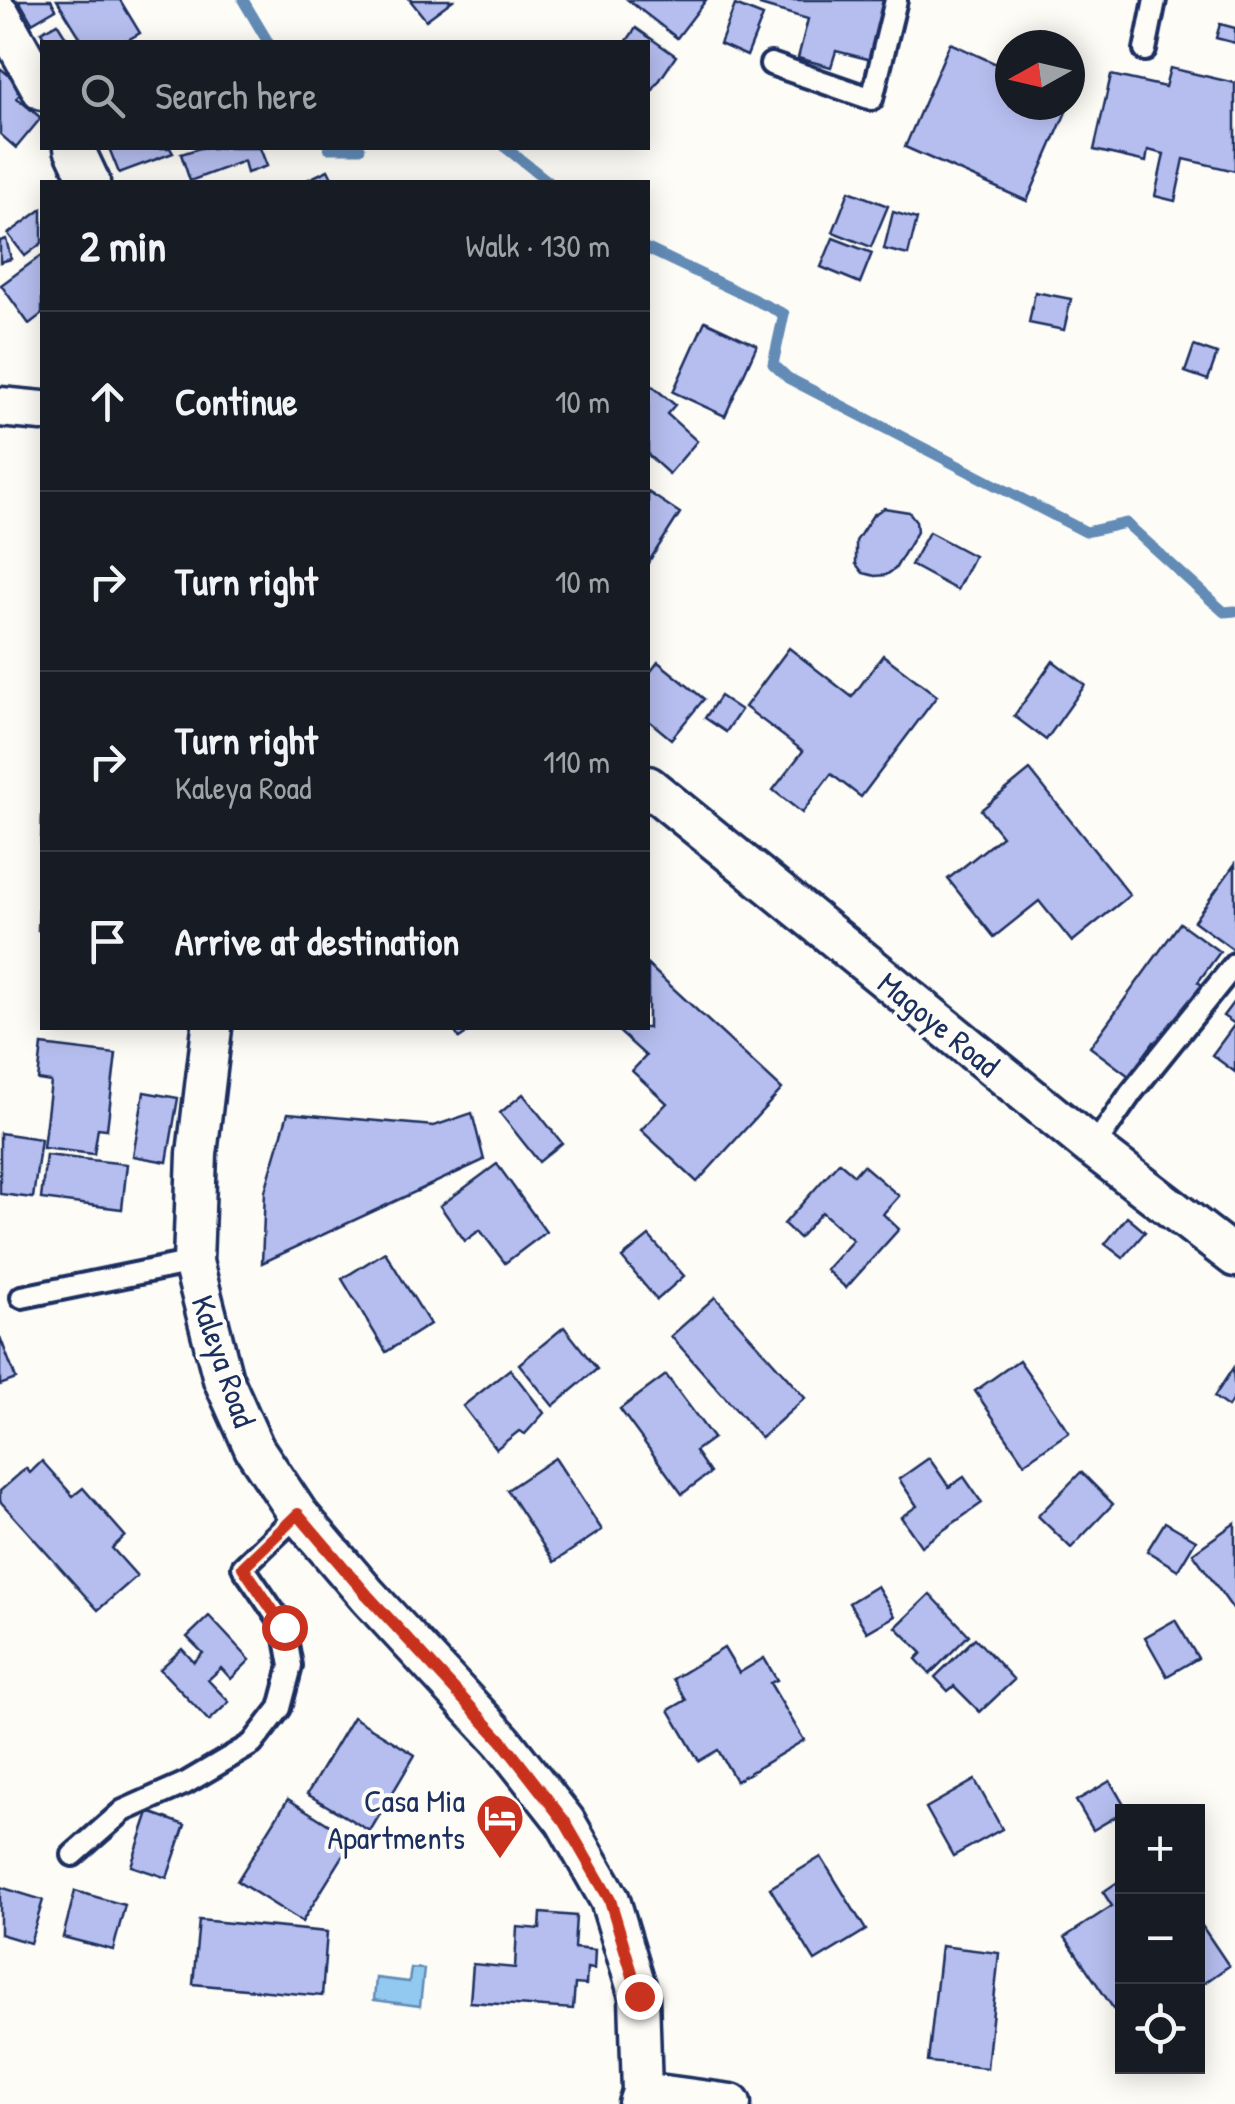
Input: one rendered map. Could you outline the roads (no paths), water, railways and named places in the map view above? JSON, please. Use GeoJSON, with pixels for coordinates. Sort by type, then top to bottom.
{"type":"FeatureCollection","features":[{"type":"Feature","properties":{"kind":"street"},"geometry":{"type":"LineString","coordinates":[[0,14],[40,86]]}},
{"type":"Feature","properties":{"kind":"street"},"geometry":{"type":"LineString","coordinates":[[75,150],[89,180]]}},
{"type":"Feature","properties":{"kind":"street"},"geometry":{"type":"LineString","coordinates":[[0,407],[40,410]]}},
{"type":"Feature","properties":{"kind":"street","name":"Magoye Road"},"geometry":{"type":"LineString","coordinates":[[650,788],[1092,1148],[1235,1256]]}},
{"type":"Feature","properties":{"kind":"street","name":"Kaleya Road"},"geometry":{"type":"LineString","coordinates":[[212,1030],[196,1154],[193,1262],[223,1379],[254,1448],[298,1514],[502,1741],[565,1822],[610,1900],[639,1996],[640,2098]]}},
{"type":"Feature","properties":{"kind":"street"},"geometry":{"type":"LineString","coordinates":[[640,2098],[731,2104]]}},
{"type":"Feature","properties":{"kind":"lane"},"geometry":{"type":"LineString","coordinates":[[770,64],[872,99],[896,0]]}},
{"type":"Feature","properties":{"kind":"lane"},"geometry":{"type":"LineString","coordinates":[[1145,50],[1155,0]]}},
{"type":"Feature","properties":{"kind":"lane"},"geometry":{"type":"LineString","coordinates":[[1092,1148],[1235,964]]}},
{"type":"Feature","properties":{"kind":"lane"},"geometry":{"type":"LineString","coordinates":[[22,1297],[193,1262]]}},
{"type":"Feature","properties":{"kind":"lane"},"geometry":{"type":"LineString","coordinates":[[73,1855],[124,1811],[186,1783],[252,1744],[280,1708],[290,1666],[284,1627],[243,1567],[298,1514]]}},
{"type":"Feature","properties":{"kind":"water"},"geometry":{"type":"Polygon","coordinates":[[[411,1968],[424,1969],[420,2006],[374,2000],[376,1978],[409,1982],[411,1968]]]}},
{"type":"Feature","properties":{"kind":"waterway"},"geometry":{"type":"LineString","coordinates":[[243,0],[267,40]]}},
{"type":"Feature","properties":{"kind":"waterway"},"geometry":{"type":"LineString","coordinates":[[509,150],[546,180]]}},
{"type":"Feature","properties":{"kind":"waterway"},"geometry":{"type":"LineString","coordinates":[[650,250],[784,314],[773,364],[788,378],[1086,532],[1126,523],[1224,612],[1235,611]]}},
{"type":"Feature","properties":{"kind":"place","name":"Casa Mia Apartments"},"geometry":{"type":"Point","coordinates":[500,1860]}}]}
